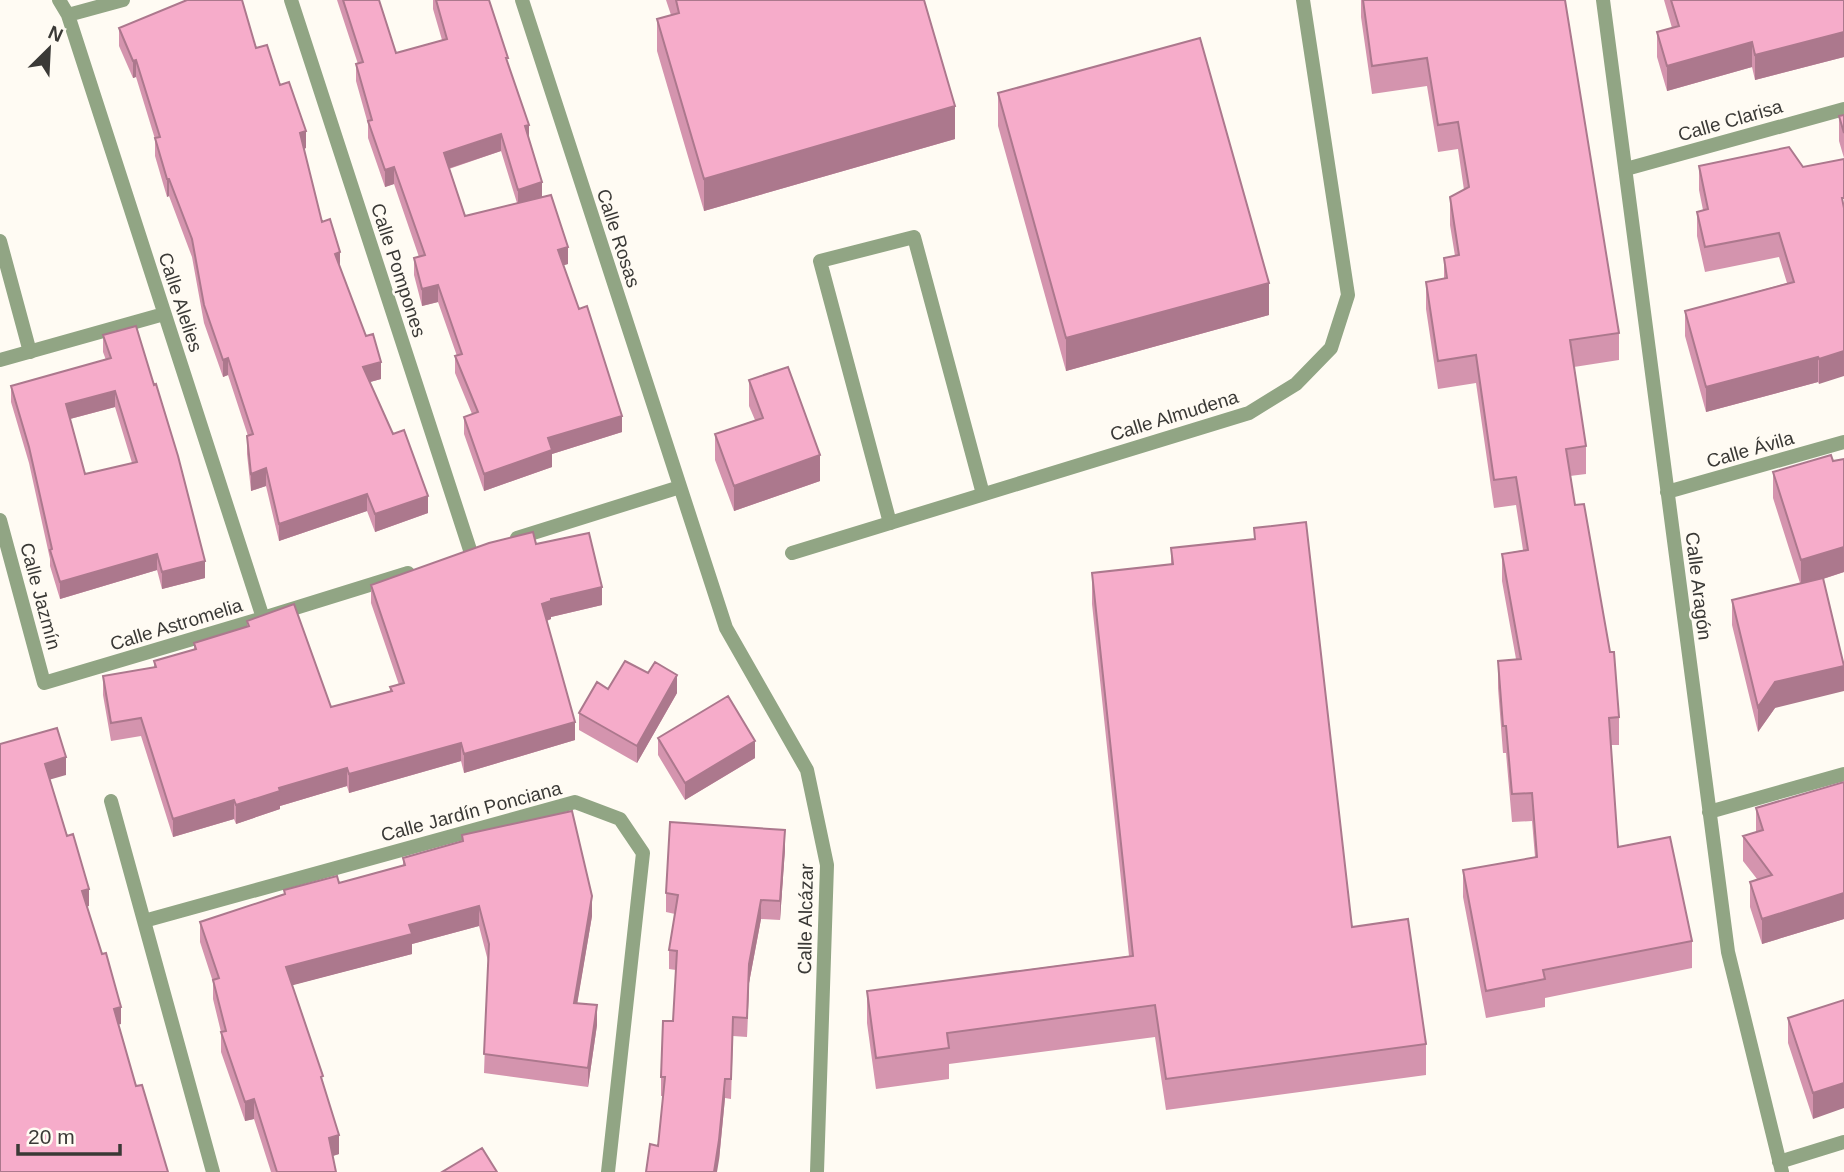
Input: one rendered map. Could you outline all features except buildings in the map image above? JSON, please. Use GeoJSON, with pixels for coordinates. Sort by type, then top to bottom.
{"type":"FeatureCollection","features":[{"type":"Feature","properties":{"kind":"street","name":"Calle Alelies"},"geometry":{"type":"LineString","coordinates":[[59,0],[68,15],[263,618]]}},
{"type":"Feature","properties":{"kind":"street"},"geometry":{"type":"LineString","coordinates":[[68,15],[122,0]]}},
{"type":"Feature","properties":{"kind":"street","name":"Calle Pompones"},"geometry":{"type":"LineString","coordinates":[[291,0],[471,553]]}},
{"type":"Feature","properties":{"kind":"street","name":"Calle Rosas"},"geometry":{"type":"LineString","coordinates":[[522,0],[680,487]]}},
{"type":"Feature","properties":{"kind":"street","name":"Calle Almudena"},"geometry":{"type":"LineString","coordinates":[[792,553],[1249,413],[1296,384],[1331,348],[1348,295],[1303,0]]}},
{"type":"Feature","properties":{"kind":"street","name":"Calle Aragón"},"geometry":{"type":"LineString","coordinates":[[1603,0],[1728,953],[1781,1167]]}},
{"type":"Feature","properties":{"kind":"street","name":"Calle Clarisa"},"geometry":{"type":"LineString","coordinates":[[1626,169],[1844,108]]}},
{"type":"Feature","properties":{"kind":"street"},"geometry":{"type":"LineString","coordinates":[[890,523],[820,261],[914,237],[983,494]]}},
{"type":"Feature","properties":{"kind":"street"},"geometry":{"type":"LineString","coordinates":[[0,241],[30,352]]}},
{"type":"Feature","properties":{"kind":"street"},"geometry":{"type":"LineString","coordinates":[[0,360],[164,314]]}},
{"type":"Feature","properties":{"kind":"street","name":"Calle Ávila"},"geometry":{"type":"LineString","coordinates":[[1667,492],[1844,442]]}},
{"type":"Feature","properties":{"kind":"street"},"geometry":{"type":"LineString","coordinates":[[510,540],[680,487]]}},
{"type":"Feature","properties":{"kind":"street","name":"Calle Alcázar"},"geometry":{"type":"LineString","coordinates":[[680,487],[726,628],[807,770],[827,865],[817,1172]]}},
{"type":"Feature","properties":{"kind":"street","name":"Calle Jazmín"},"geometry":{"type":"LineString","coordinates":[[0,520],[44,683]]}},
{"type":"Feature","properties":{"kind":"street","name":"Calle Astromelia"},"geometry":{"type":"LineString","coordinates":[[44,683],[419,569]]}},
{"type":"Feature","properties":{"kind":"street"},"geometry":{"type":"LineString","coordinates":[[1709,812],[1844,774]]}},
{"type":"Feature","properties":{"kind":"street"},"geometry":{"type":"LineString","coordinates":[[111,801],[213,1172]]}},
{"type":"Feature","properties":{"kind":"street","name":"Calle Jardín Ponciana"},"geometry":{"type":"LineString","coordinates":[[144,921],[575,802],[620,819],[643,853],[608,1172]]}},
{"type":"Feature","properties":{"kind":"street"},"geometry":{"type":"LineString","coordinates":[[1781,1167],[1844,1142]]}}]}
